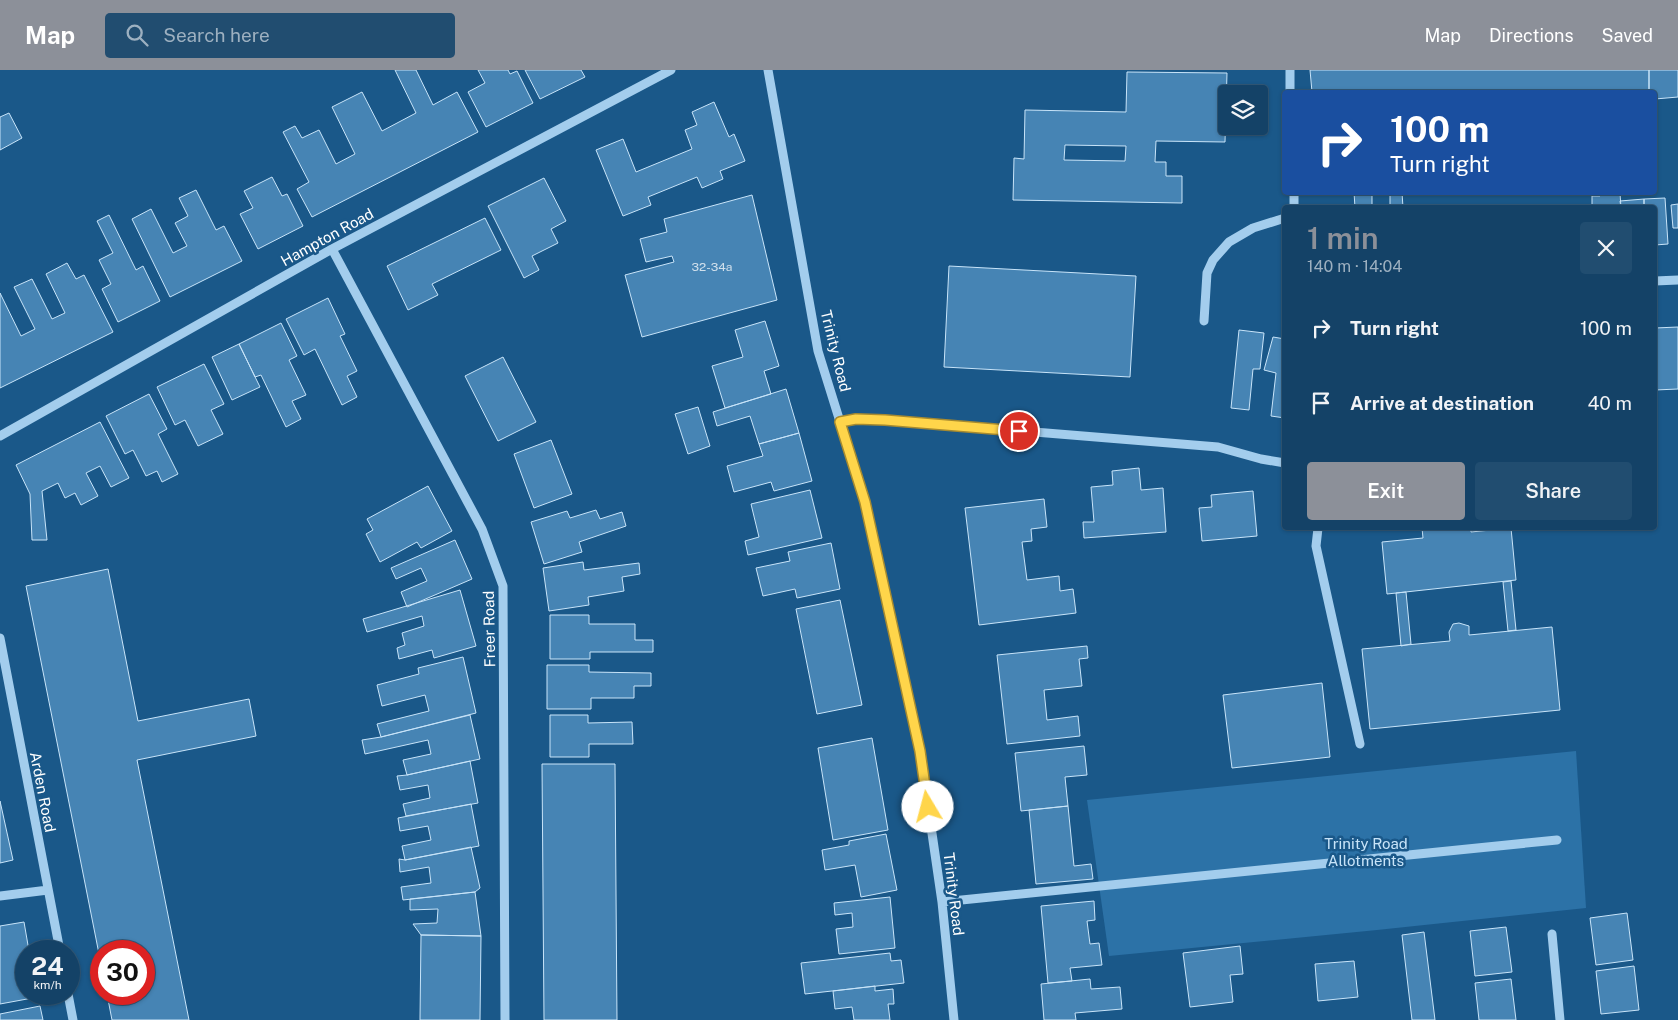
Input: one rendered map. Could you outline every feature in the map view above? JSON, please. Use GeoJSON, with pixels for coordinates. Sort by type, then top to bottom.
{"type":"FeatureCollection","features":[{"type":"Feature","properties":{"kind":"street","name":"Hampton Road"},"geometry":{"type":"LineString","coordinates":[[0,436],[332,249],[671,70]]}},
{"type":"Feature","properties":{"kind":"street","name":"Trinity Road"},"geometry":{"type":"LineString","coordinates":[[768,70],[818,350],[865,502],[920,751],[942,902],[954,1020]]}},
{"type":"Feature","properties":{"kind":"street"},"geometry":{"type":"LineString","coordinates":[[1290,70],[1290,90]]}},
{"type":"Feature","properties":{"kind":"street"},"geometry":{"type":"LineString","coordinates":[[1204,321],[1207,273],[1213,260],[1229,242],[1253,228],[1282,219]]}},
{"type":"Feature","properties":{"kind":"street","name":"Freer Road"},"geometry":{"type":"LineString","coordinates":[[332,249],[482,529],[503,586],[505,1020]]}},
{"type":"Feature","properties":{"kind":"street"},"geometry":{"type":"LineString","coordinates":[[1657,281],[1678,280]]}},
{"type":"Feature","properties":{"kind":"street"},"geometry":{"type":"LineString","coordinates":[[840,422],[856,419],[900,421],[1218,447],[1261,459],[1282,462]]}},
{"type":"Feature","properties":{"kind":"street"},"geometry":{"type":"LineString","coordinates":[[1318,530],[1316,546],[1360,744]]}},
{"type":"Feature","properties":{"kind":"street","name":"Arden Road"},"geometry":{"type":"LineString","coordinates":[[0,638],[58,940]]}},
{"type":"Feature","properties":{"kind":"street"},"geometry":{"type":"LineString","coordinates":[[942,902],[1557,840]]}},
{"type":"Feature","properties":{"kind":"street"},"geometry":{"type":"LineString","coordinates":[[0,896],[48,890]]}},
{"type":"Feature","properties":{"kind":"street"},"geometry":{"type":"LineString","coordinates":[[1552,934],[1560,1020]]}},
{"type":"Feature","properties":{"kind":"street"},"geometry":{"type":"LineString","coordinates":[[70,1005],[73,1020]]}},
{"type":"Feature","properties":{"kind":"green space","name":"Trinity Road Allotments"},"geometry":{"type":"Polygon","coordinates":[[[1576,751],[1586,908],[1109,956],[1087,800],[1576,751]]]}},
{"type":"Feature","properties":{"kind":"building"},"geometry":{"type":"Polygon","coordinates":[[[395,70],[416,70],[433,105],[457,92],[478,132],[312,217],[297,189],[309,182],[283,132],[295,126],[302,138],[319,130],[336,164],[355,154],[332,107],[362,92],[382,131],[416,113],[395,70]]]}},
{"type":"Feature","properties":{"kind":"building"},"geometry":{"type":"Polygon","coordinates":[[[478,70],[508,70],[510,74],[517,71],[533,103],[486,127],[468,92],[485,83],[478,70]]]}},
{"type":"Feature","properties":{"kind":"building"},"geometry":{"type":"Polygon","coordinates":[[[525,70],[581,70],[585,77],[540,99],[525,70]]]}},
{"type":"Feature","properties":{"kind":"building"},"geometry":{"type":"Polygon","coordinates":[[[1310,70],[1649,70],[1649,90],[1312,90],[1310,70]]]}},
{"type":"Feature","properties":{"kind":"building"},"geometry":{"type":"Polygon","coordinates":[[[1649,70],[1678,70],[1678,97],[1657,99],[1657,90],[1649,90],[1649,70]]]}},
{"type":"Feature","properties":{"kind":"building"},"geometry":{"type":"Polygon","coordinates":[[[1127,72],[1227,73],[1227,85],[1218,85],[1218,135],[1225,135],[1225,142],[1156,141],[1155,162],[1166,162],[1166,176],[1182,176],[1182,203],[1013,200],[1014,158],[1024,159],[1025,110],[1126,112],[1127,72]],[[1065,145],[1064,160],[1125,161],[1126,146],[1065,145]]]}},
{"type":"Feature","properties":{"kind":"building"},"geometry":{"type":"Polygon","coordinates":[[[714,102],[729,137],[734,134],[745,161],[720,171],[723,179],[702,188],[697,177],[648,197],[651,205],[623,216],[596,150],[623,139],[636,172],[692,149],[685,130],[697,125],[692,112],[714,102]]]}},
{"type":"Feature","properties":{"kind":"building"},"geometry":{"type":"Polygon","coordinates":[[[9,113],[22,138],[0,150],[0,117],[9,113]]]}},
{"type":"Feature","properties":{"kind":"building"},"geometry":{"type":"Polygon","coordinates":[[[272,177],[282,196],[287,194],[303,226],[258,249],[240,214],[253,208],[244,191],[272,177]]]}},
{"type":"Feature","properties":{"kind":"building"},"geometry":{"type":"Polygon","coordinates":[[[544,178],[566,221],[551,229],[558,243],[532,256],[539,270],[524,278],[488,206],[544,178]]]}},
{"type":"Feature","properties":{"kind":"building"},"geometry":{"type":"Polygon","coordinates":[[[196,190],[216,230],[224,226],[242,261],[170,297],[132,219],[151,209],[173,253],[187,246],[175,223],[188,216],[179,198],[196,190]]]}},
{"type":"Feature","properties":{"kind":"building"},"geometry":{"type":"Polygon","coordinates":[[[752,195],[777,300],[642,337],[625,275],[674,262],[672,256],[646,262],[640,239],[667,232],[664,219],[752,195]]]}},
{"type":"Feature","properties":{"kind":"building"},"geometry":{"type":"Polygon","coordinates":[[[1354,195],[1372,195],[1372,205],[1355,205],[1354,195]]]}},
{"type":"Feature","properties":{"kind":"building"},"geometry":{"type":"Polygon","coordinates":[[[1390,195],[1402,195],[1403,205],[1390,205],[1390,195]]]}},
{"type":"Feature","properties":{"kind":"building"},"geometry":{"type":"Polygon","coordinates":[[[1620,195],[1621,205],[1592,205],[1592,196],[1620,195]]]}},
{"type":"Feature","properties":{"kind":"building"},"geometry":{"type":"Polygon","coordinates":[[[1665,198],[1668,244],[1657,245],[1657,205],[1644,205],[1644,199],[1665,198]]]}},
{"type":"Feature","properties":{"kind":"building"},"geometry":{"type":"Polygon","coordinates":[[[1644,199],[1644,205],[1621,205],[1620,201],[1644,199]]]}},
{"type":"Feature","properties":{"kind":"building"},"geometry":{"type":"Polygon","coordinates":[[[1678,204],[1678,228],[1673,228],[1671,205],[1678,204]]]}},
{"type":"Feature","properties":{"kind":"building"},"geometry":{"type":"Polygon","coordinates":[[[109,215],[136,270],[143,266],[160,301],[118,322],[102,289],[111,284],[99,260],[113,253],[97,221],[109,215]]]}},
{"type":"Feature","properties":{"kind":"building"},"geometry":{"type":"Polygon","coordinates":[[[485,218],[501,250],[432,284],[438,295],[408,310],[387,266],[485,218]]]}},
{"type":"Feature","properties":{"kind":"building"},"geometry":{"type":"Polygon","coordinates":[[[67,263],[76,279],[84,275],[113,332],[0,388],[0,293],[21,336],[35,329],[14,287],[32,279],[52,319],[65,313],[46,274],[67,263]]]}},
{"type":"Feature","properties":{"kind":"building"},"geometry":{"type":"Polygon","coordinates":[[[949,266],[1136,276],[1130,377],[944,367],[949,266]]]}},
{"type":"Feature","properties":{"kind":"building"},"geometry":{"type":"Polygon","coordinates":[[[328,298],[345,334],[340,336],[357,371],[347,376],[357,397],[342,405],[315,349],[304,355],[286,319],[328,298]]]}},
{"type":"Feature","properties":{"kind":"building"},"geometry":{"type":"Polygon","coordinates":[[[765,321],[779,366],[764,371],[771,394],[725,408],[712,366],[743,357],[735,330],[765,321]]]}},
{"type":"Feature","properties":{"kind":"building"},"geometry":{"type":"Polygon","coordinates":[[[281,323],[297,356],[289,360],[306,395],[292,401],[301,419],[286,427],[261,375],[255,377],[239,344],[281,323]]]}},
{"type":"Feature","properties":{"kind":"building"},"geometry":{"type":"Polygon","coordinates":[[[1678,327],[1678,389],[1657,390],[1657,328],[1678,327]]]}},
{"type":"Feature","properties":{"kind":"building"},"geometry":{"type":"Polygon","coordinates":[[[1239,330],[1264,333],[1260,369],[1253,369],[1249,410],[1231,408],[1239,330]]]}},
{"type":"Feature","properties":{"kind":"building"},"geometry":{"type":"Polygon","coordinates":[[[1273,337],[1282,338],[1282,418],[1271,416],[1276,373],[1264,370],[1273,337]]]}},
{"type":"Feature","properties":{"kind":"building"},"geometry":{"type":"Polygon","coordinates":[[[239,344],[260,387],[232,400],[212,357],[239,344]]]}},
{"type":"Feature","properties":{"kind":"building"},"geometry":{"type":"Polygon","coordinates":[[[503,357],[536,422],[498,441],[465,376],[503,357]]]}},
{"type":"Feature","properties":{"kind":"building"},"geometry":{"type":"Polygon","coordinates":[[[204,364],[224,404],[211,410],[223,434],[198,446],[185,420],[175,425],[157,387],[204,364]]]}},
{"type":"Feature","properties":{"kind":"building"},"geometry":{"type":"Polygon","coordinates":[[[786,389],[799,433],[759,444],[750,416],[717,426],[713,412],[786,389]]]}},
{"type":"Feature","properties":{"kind":"building"},"geometry":{"type":"Polygon","coordinates":[[[149,394],[167,429],[158,434],[178,474],[162,482],[157,471],[146,476],[133,450],[125,454],[106,416],[149,394]]]}},
{"type":"Feature","properties":{"kind":"building"},"geometry":{"type":"Polygon","coordinates":[[[698,407],[710,446],[688,454],[675,414],[698,407]]]}},
{"type":"Feature","properties":{"kind":"building"},"geometry":{"type":"Polygon","coordinates":[[[100,422],[129,478],[111,487],[100,466],[86,473],[98,496],[81,505],[75,493],[65,498],[58,483],[42,491],[47,540],[32,540],[30,494],[16,465],[100,422]]]}},
{"type":"Feature","properties":{"kind":"building"},"geometry":{"type":"Polygon","coordinates":[[[799,433],[812,481],[774,491],[771,482],[734,492],[727,466],[763,456],[759,444],[799,433]]]}},
{"type":"Feature","properties":{"kind":"building"},"geometry":{"type":"Polygon","coordinates":[[[551,440],[572,494],[534,508],[514,454],[551,440]]]}},
{"type":"Feature","properties":{"kind":"building"},"geometry":{"type":"Polygon","coordinates":[[[1139,468],[1141,490],[1163,488],[1166,532],[1084,538],[1083,522],[1094,522],[1091,487],[1113,485],[1112,471],[1139,468]]]}},
{"type":"Feature","properties":{"kind":"building"},"geometry":{"type":"Polygon","coordinates":[[[428,486],[452,531],[421,548],[417,542],[380,562],[366,534],[373,530],[367,519],[428,486]]]}},
{"type":"Feature","properties":{"kind":"building"},"geometry":{"type":"Polygon","coordinates":[[[810,490],[822,538],[748,555],[745,541],[759,537],[751,504],[810,490]]]}},
{"type":"Feature","properties":{"kind":"building"},"geometry":{"type":"Polygon","coordinates":[[[1253,491],[1257,536],[1202,541],[1199,508],[1212,507],[1211,495],[1253,491]]]}},
{"type":"Feature","properties":{"kind":"building"},"geometry":{"type":"Polygon","coordinates":[[[1044,499],[1047,527],[1031,529],[1032,541],[1022,542],[1027,580],[1059,576],[1060,591],[1073,589],[1076,613],[979,625],[965,508],[1044,499]]]}},
{"type":"Feature","properties":{"kind":"building"},"geometry":{"type":"Polygon","coordinates":[[[596,510],[600,519],[622,512],[626,526],[579,542],[582,552],[544,564],[531,522],[567,511],[570,518],[596,510]]]}},
{"type":"Feature","properties":{"kind":"building"},"geometry":{"type":"Polygon","coordinates":[[[1422,530],[1471,530],[1471,532],[1511,530],[1516,580],[1387,594],[1382,542],[1423,538],[1422,530]]]}},
{"type":"Feature","properties":{"kind":"building"},"geometry":{"type":"Polygon","coordinates":[[[455,540],[472,579],[407,607],[401,592],[427,581],[421,568],[396,579],[391,568],[455,540]]]}},
{"type":"Feature","properties":{"kind":"building"},"geometry":{"type":"Polygon","coordinates":[[[831,543],[840,589],[797,598],[795,589],[763,596],[756,568],[790,561],[788,552],[831,543]]]}},
{"type":"Feature","properties":{"kind":"building"},"geometry":{"type":"Polygon","coordinates":[[[583,562],[584,570],[639,563],[640,574],[622,577],[624,591],[588,597],[589,605],[549,611],[543,568],[583,562]]]}},
{"type":"Feature","properties":{"kind":"building"},"geometry":{"type":"Polygon","coordinates":[[[108,569],[138,721],[249,699],[256,736],[137,760],[189,1020],[112,1020],[109,1005],[155,1005],[155,940],[96,940],[26,586],[108,569]]]}},
{"type":"Feature","properties":{"kind":"building"},"geometry":{"type":"Polygon","coordinates":[[[1511,581],[1516,630],[1508,631],[1503,582],[1511,581]]]}},
{"type":"Feature","properties":{"kind":"building"},"geometry":{"type":"Polygon","coordinates":[[[460,590],[476,646],[434,658],[432,650],[399,659],[397,648],[405,645],[402,633],[424,626],[422,616],[367,632],[363,619],[460,590]]]}},
{"type":"Feature","properties":{"kind":"building"},"geometry":{"type":"Polygon","coordinates":[[[1406,592],[1411,644],[1401,646],[1396,593],[1406,592]]]}},
{"type":"Feature","properties":{"kind":"building"},"geometry":{"type":"Polygon","coordinates":[[[840,600],[862,705],[817,714],[796,609],[840,600]]]}},
{"type":"Feature","properties":{"kind":"building"},"geometry":{"type":"Polygon","coordinates":[[[550,615],[589,615],[589,624],[635,624],[635,640],[653,640],[653,652],[590,652],[590,659],[550,659],[550,615]]]}},
{"type":"Feature","properties":{"kind":"building"},"geometry":{"type":"Polygon","coordinates":[[[1459,623],[1469,626],[1469,635],[1552,627],[1560,710],[1370,729],[1362,649],[1450,641],[1449,632],[1453,624],[1459,623]]]}},
{"type":"Feature","properties":{"kind":"building"},"geometry":{"type":"Polygon","coordinates":[[[1087,646],[1088,658],[1079,659],[1082,686],[1044,690],[1047,720],[1078,716],[1080,736],[1007,744],[997,655],[1087,646]]]}},
{"type":"Feature","properties":{"kind":"building"},"geometry":{"type":"Polygon","coordinates":[[[463,657],[476,713],[381,737],[377,724],[429,711],[425,695],[382,706],[377,685],[419,674],[418,668],[463,657]]]}},
{"type":"Feature","properties":{"kind":"building"},"geometry":{"type":"Polygon","coordinates":[[[547,665],[589,665],[589,672],[651,673],[651,686],[634,686],[634,698],[591,698],[591,709],[547,709],[547,665]]]}},
{"type":"Feature","properties":{"kind":"building"},"geometry":{"type":"Polygon","coordinates":[[[1322,683],[1330,757],[1232,768],[1223,695],[1322,683]]]}},
{"type":"Feature","properties":{"kind":"building"},"geometry":{"type":"Polygon","coordinates":[[[470,715],[480,759],[407,775],[403,760],[431,754],[428,740],[365,754],[362,740],[470,715]]]}},
{"type":"Feature","properties":{"kind":"building"},"geometry":{"type":"Polygon","coordinates":[[[550,715],[588,715],[588,723],[632,722],[633,744],[589,744],[589,757],[550,757],[550,715]]]}},
{"type":"Feature","properties":{"kind":"building"},"geometry":{"type":"Polygon","coordinates":[[[872,738],[888,830],[833,840],[818,748],[872,738]]]}},
{"type":"Feature","properties":{"kind":"building"},"geometry":{"type":"Polygon","coordinates":[[[1084,746],[1087,775],[1065,777],[1068,806],[1021,811],[1015,753],[1084,746]]]}},
{"type":"Feature","properties":{"kind":"building"},"geometry":{"type":"Polygon","coordinates":[[[470,761],[478,803],[406,816],[403,804],[430,798],[428,785],[400,790],[397,776],[470,761]]]}},
{"type":"Feature","properties":{"kind":"building"},"geometry":{"type":"Polygon","coordinates":[[[542,764],[615,764],[617,1020],[544,1020],[542,764]]]}},
{"type":"Feature","properties":{"kind":"building"},"geometry":{"type":"Polygon","coordinates":[[[0,801],[13,860],[0,863],[0,801]]]}},
{"type":"Feature","properties":{"kind":"building"},"geometry":{"type":"Polygon","coordinates":[[[471,804],[479,846],[405,860],[402,846],[431,840],[428,826],[400,831],[398,818],[471,804]]]}},
{"type":"Feature","properties":{"kind":"building"},"geometry":{"type":"Polygon","coordinates":[[[1068,806],[1074,866],[1091,864],[1093,879],[1036,884],[1029,810],[1068,806]]]}},
{"type":"Feature","properties":{"kind":"building"},"geometry":{"type":"Polygon","coordinates":[[[886,834],[897,890],[861,897],[855,865],[825,870],[822,850],[849,845],[849,841],[886,834]]]}},
{"type":"Feature","properties":{"kind":"building"},"geometry":{"type":"Polygon","coordinates":[[[471,847],[480,888],[475,892],[403,900],[401,887],[431,883],[429,867],[400,872],[399,859],[405,860],[471,847]]]}},
{"type":"Feature","properties":{"kind":"building"},"geometry":{"type":"Polygon","coordinates":[[[475,892],[481,936],[421,935],[413,924],[437,923],[438,909],[410,910],[410,899],[475,892]]]}},
{"type":"Feature","properties":{"kind":"building"},"geometry":{"type":"Polygon","coordinates":[[[890,897],[895,948],[839,954],[836,929],[853,927],[852,913],[835,915],[834,903],[890,897]]]}},
{"type":"Feature","properties":{"kind":"building"},"geometry":{"type":"Polygon","coordinates":[[[1094,901],[1095,920],[1087,921],[1090,944],[1099,943],[1102,965],[1070,968],[1072,981],[1048,983],[1041,906],[1094,901]]]}},
{"type":"Feature","properties":{"kind":"building"},"geometry":{"type":"Polygon","coordinates":[[[1627,913],[1633,960],[1596,965],[1590,918],[1627,913]]]}},
{"type":"Feature","properties":{"kind":"building"},"geometry":{"type":"Polygon","coordinates":[[[24,922],[27,940],[15,940],[15,1001],[0,1004],[0,926],[24,922]]]}},
{"type":"Feature","properties":{"kind":"building"},"geometry":{"type":"Polygon","coordinates":[[[1506,927],[1512,972],[1475,976],[1470,931],[1506,927]]]}},
{"type":"Feature","properties":{"kind":"building"},"geometry":{"type":"Polygon","coordinates":[[[1424,932],[1435,1020],[1412,1020],[1402,935],[1424,932]]]}},
{"type":"Feature","properties":{"kind":"building"},"geometry":{"type":"Polygon","coordinates":[[[421,935],[481,936],[480,1020],[420,1020],[421,935]]]}},
{"type":"Feature","properties":{"kind":"building"},"geometry":{"type":"Polygon","coordinates":[[[1240,946],[1243,974],[1230,975],[1233,1002],[1190,1007],[1183,953],[1240,946]]]}},
{"type":"Feature","properties":{"kind":"building"},"geometry":{"type":"Polygon","coordinates":[[[890,953],[891,961],[901,960],[904,983],[805,994],[801,963],[890,953]]]}},
{"type":"Feature","properties":{"kind":"building"},"geometry":{"type":"Polygon","coordinates":[[[1354,961],[1358,997],[1318,1001],[1315,964],[1354,961]]]}},
{"type":"Feature","properties":{"kind":"building"},"geometry":{"type":"Polygon","coordinates":[[[1634,966],[1639,1010],[1601,1014],[1596,971],[1634,966]]]}},
{"type":"Feature","properties":{"kind":"building"},"geometry":{"type":"Polygon","coordinates":[[[1090,979],[1091,989],[1120,987],[1122,1009],[1075,1013],[1076,1020],[1044,1020],[1041,984],[1090,979]]]}},
{"type":"Feature","properties":{"kind":"building"},"geometry":{"type":"Polygon","coordinates":[[[1511,979],[1516,1020],[1479,1020],[1475,983],[1511,979]]]}},
{"type":"Feature","properties":{"kind":"building"},"geometry":{"type":"Polygon","coordinates":[[[875,986],[875,991],[893,989],[894,1004],[888,1004],[890,1020],[854,1020],[852,1007],[835,1009],[833,991],[875,986]]]}},
{"type":"Feature","properties":{"kind":"building"},"geometry":{"type":"Polygon","coordinates":[[[40,1006],[43,1020],[0,1020],[0,1014],[40,1006]]]}},
{"type":"Feature","properties":{"kind":"route"},"geometry":{"type":"LineString","coordinates":[[928,807],[920,751],[865,502],[840,422],[856,419],[885,420],[1019,431]]}}]}
